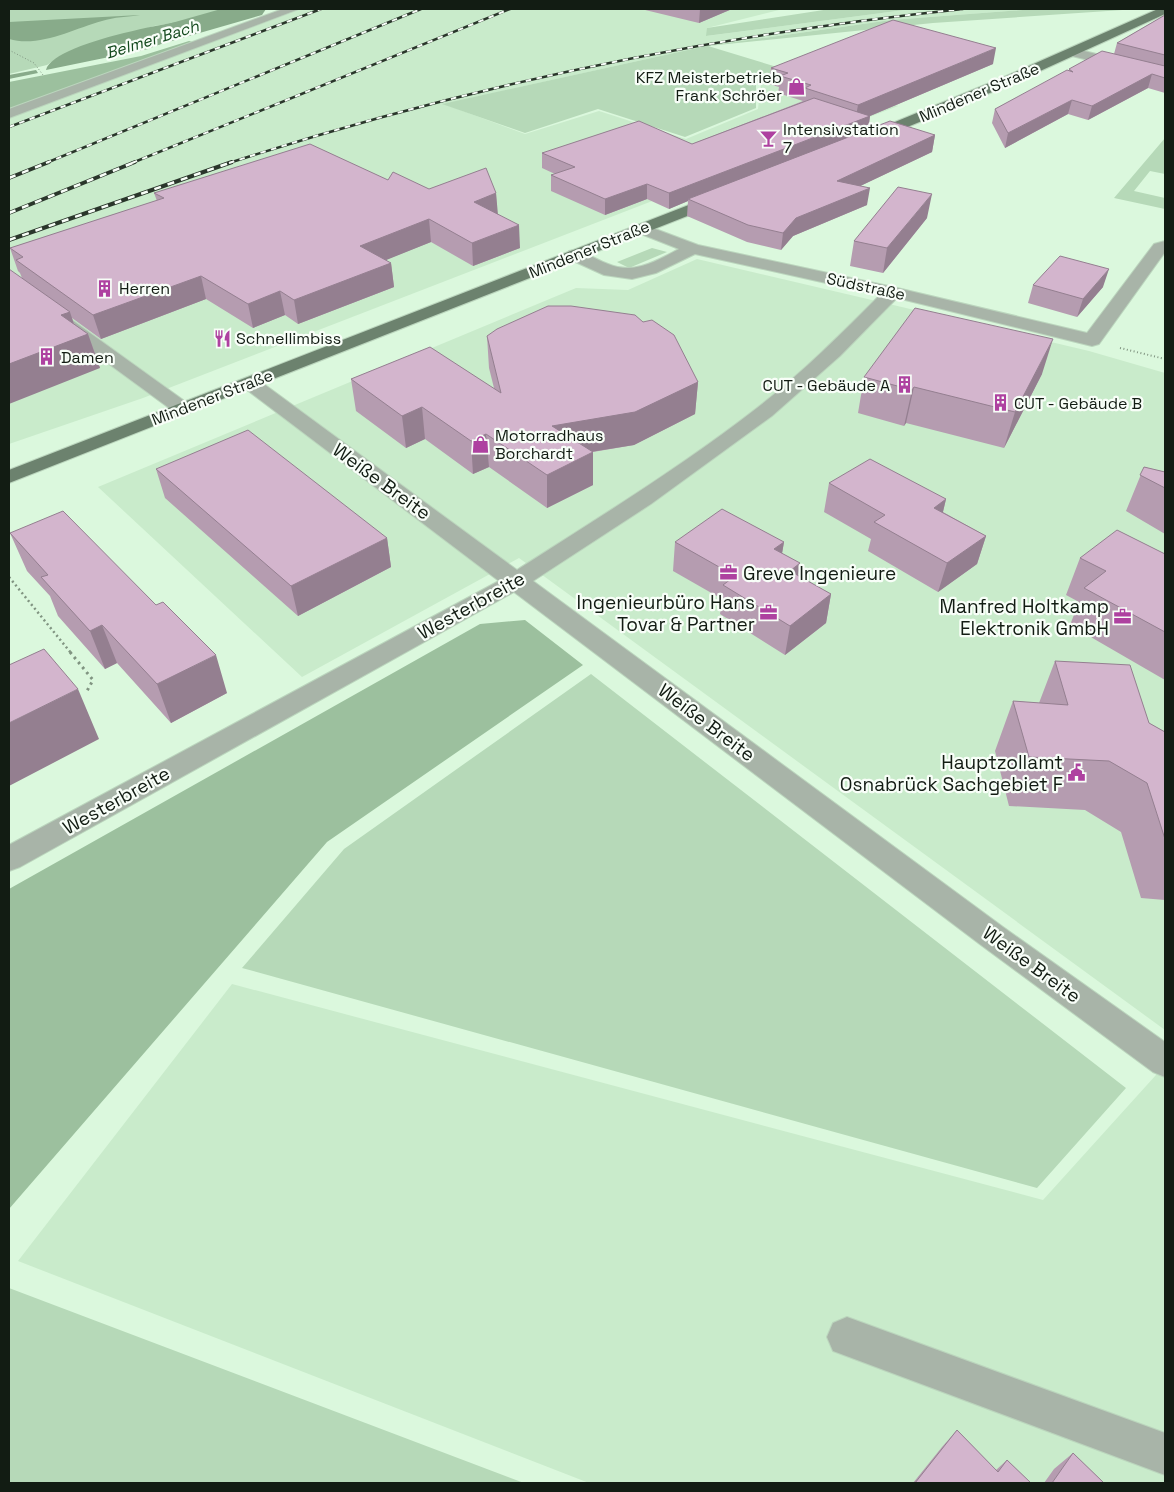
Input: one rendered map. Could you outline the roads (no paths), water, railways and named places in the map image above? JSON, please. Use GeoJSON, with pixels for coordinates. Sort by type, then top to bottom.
{"type":"FeatureCollection","features":[{"type":"Feature","properties":{"kind":"main road","name":"Mindener Straße"},"geometry":{"type":"LineString","coordinates":[[854,144],[1072,52],[1165,10]]}},
{"type":"Feature","properties":{"kind":"main road","name":"Mindener Straße"},"geometry":{"type":"LineString","coordinates":[[9,477],[734,192]]}},
{"type":"Feature","properties":{"kind":"street"},"geometry":{"type":"LineString","coordinates":[[9,114],[293,9]]}},
{"type":"Feature","properties":{"kind":"street"},"geometry":{"type":"LineString","coordinates":[[1098,40],[1118,45]]}},
{"type":"Feature","properties":{"kind":"street"},"geometry":{"type":"LineString","coordinates":[[1072,52],[1165,75]]}},
{"type":"Feature","properties":{"kind":"street","name":"Südstraße"},"geometry":{"type":"LineString","coordinates":[[642,228],[693,249],[893,292],[1092,340],[1160,248],[1165,246]]}},
{"type":"Feature","properties":{"kind":"street"},"geometry":{"type":"LineString","coordinates":[[575,255],[608,271],[624,275],[640,273],[693,249]]}},
{"type":"Feature","properties":{"kind":"street"},"geometry":{"type":"LineString","coordinates":[[9,283],[183,409]]}},
{"type":"Feature","properties":{"kind":"street","name":"Westerbreite"},"geometry":{"type":"LineString","coordinates":[[9,859],[518,580],[643,499],[765,412],[833,352],[893,292]]}},
{"type":"Feature","properties":{"kind":"street","name":"Weiße Breite"},"geometry":{"type":"LineString","coordinates":[[250,383],[518,580],[992,936],[1165,1061]]}},
{"type":"Feature","properties":{"kind":"street"},"geometry":{"type":"LineString","coordinates":[[847,1337],[1165,1454]]}},
{"type":"Feature","properties":{"kind":"water"},"geometry":{"type":"Polygon","coordinates":[[[235,14],[148,49],[46,70],[55,59],[75,48],[101,39],[164,24],[235,14]]]}},
{"type":"Feature","properties":{"kind":"water"},"geometry":{"type":"Polygon","coordinates":[[[140,15],[91,24],[44,39],[20,41],[9,39],[9,22],[140,15]]]}},
{"type":"Feature","properties":{"kind":"waterway","name":"Belmer Bach"},"geometry":{"type":"LineString","coordinates":[[144,40],[252,9]]}},
{"type":"Feature","properties":{"kind":"waterway","name":"Belmer Bach"},"geometry":{"type":"LineString","coordinates":[[9,77],[36,72]]}},
{"type":"Feature","properties":{"kind":"railway"},"geometry":{"type":"LineString","coordinates":[[9,127],[321,9]]}},
{"type":"Feature","properties":{"kind":"railway"},"geometry":{"type":"LineString","coordinates":[[46,163],[421,9]]}},
{"type":"Feature","properties":{"kind":"railway"},"geometry":{"type":"LineString","coordinates":[[132,163],[510,9]]}},
{"type":"Feature","properties":{"kind":"railway"},"geometry":{"type":"LineString","coordinates":[[230,163],[409,110],[592,66],[776,33],[963,9]]}},
{"type":"Feature","properties":{"kind":"railway"},"geometry":{"type":"LineString","coordinates":[[9,178],[49,162]]}},
{"type":"Feature","properties":{"kind":"railway"},"geometry":{"type":"LineString","coordinates":[[9,213],[135,162]]}},
{"type":"Feature","properties":{"kind":"railway"},"geometry":{"type":"LineString","coordinates":[[9,240],[230,163]]}},
{"type":"Feature","properties":{"kind":"place","name":"KFZ Meisterbetrieb Frank Schröer"},"geometry":{"type":"Point","coordinates":[796,86]}},
{"type":"Feature","properties":{"kind":"place","name":"Intensivstation 7"},"geometry":{"type":"Point","coordinates":[769,138]}},
{"type":"Feature","properties":{"kind":"place","name":"Herren"},"geometry":{"type":"Point","coordinates":[105,288]}},
{"type":"Feature","properties":{"kind":"place","name":"Schnellimbiss"},"geometry":{"type":"Point","coordinates":[222,338]}},
{"type":"Feature","properties":{"kind":"place","name":"Damen"},"geometry":{"type":"Point","coordinates":[47,357]}},
{"type":"Feature","properties":{"kind":"place","name":"CUT - Gebäude A"},"geometry":{"type":"Point","coordinates":[904,385]}},
{"type":"Feature","properties":{"kind":"place","name":"CUT - Gebäude B"},"geometry":{"type":"Point","coordinates":[1000,403]}},
{"type":"Feature","properties":{"kind":"place","name":"Motorradhaus Borchardt"},"geometry":{"type":"Point","coordinates":[481,444]}},
{"type":"Feature","properties":{"kind":"place","name":"Greve Ingenieure"},"geometry":{"type":"Point","coordinates":[729,573]}},
{"type":"Feature","properties":{"kind":"place","name":"Ingenieurbüro Hans Tovar & Partner"},"geometry":{"type":"Point","coordinates":[769,613]}},
{"type":"Feature","properties":{"kind":"place","name":"Manfred Holtkamp Elektronik GmbH"},"geometry":{"type":"Point","coordinates":[1123,617]}},
{"type":"Feature","properties":{"kind":"place","name":"Hauptzollamt Osnabrück Sachgebiet F"},"geometry":{"type":"Point","coordinates":[1077,773]}}]}
